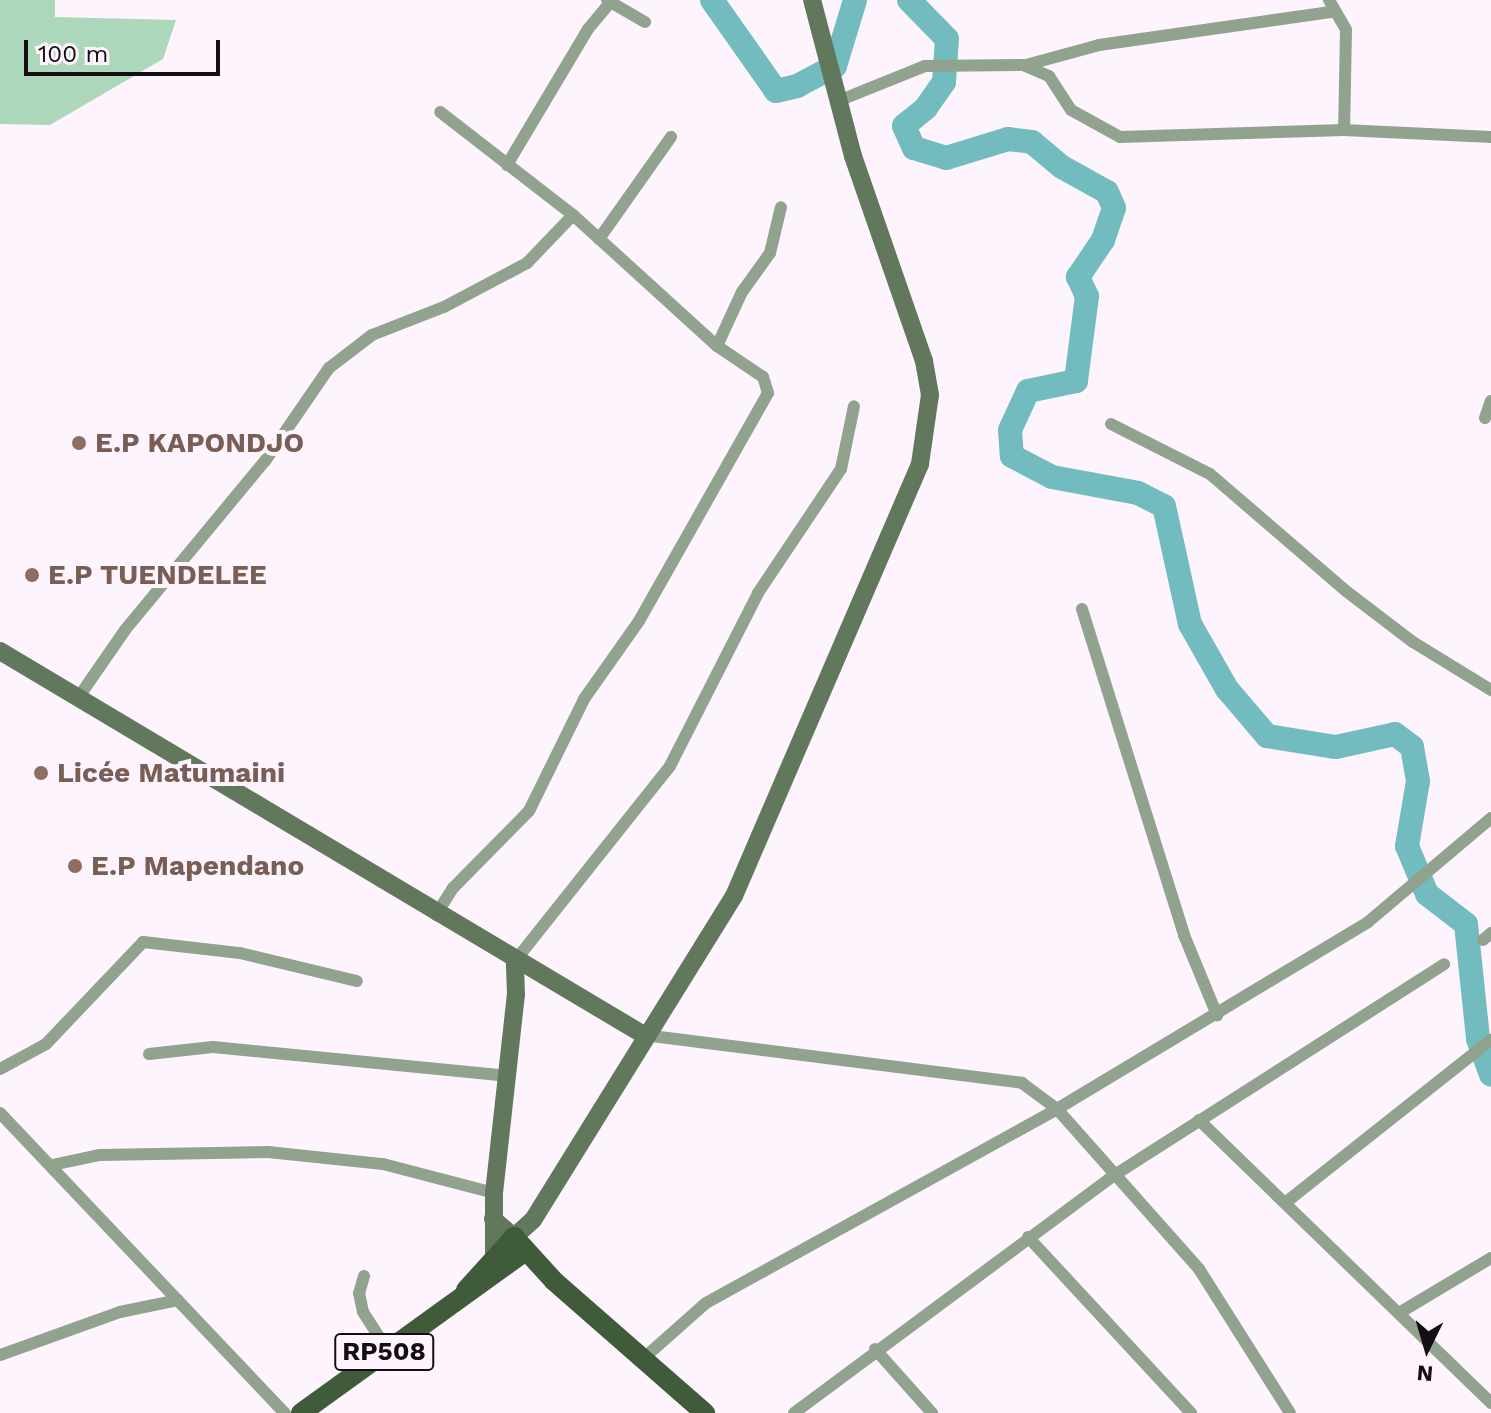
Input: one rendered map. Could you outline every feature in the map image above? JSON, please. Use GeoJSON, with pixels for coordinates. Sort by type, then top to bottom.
{"type":"FeatureCollection","features":[{"type":"Feature","properties":{"kind":"main road"},"geometry":{"type":"LineString","coordinates":[[520,1244],[554,1281],[645,1357],[705,1413]]}},
{"type":"Feature","properties":{"kind":"main road","name":"RP508"},"geometry":{"type":"LineString","coordinates":[[301,1413],[466,1290],[520,1244]]}},
{"type":"Feature","properties":{"kind":"main road"},"geometry":{"type":"LineString","coordinates":[[500,1262],[554,1281]]}},
{"type":"Feature","properties":{"kind":"street"},"geometry":{"type":"LineString","coordinates":[[493,1219],[520,1244],[644,1035],[734,896],[920,464],[930,395],[924,361],[837,97],[812,0]]}},
{"type":"Feature","properties":{"kind":"street"},"geometry":{"type":"LineString","coordinates":[[507,165],[588,29],[608,2],[645,22]]}},
{"type":"Feature","properties":{"kind":"street"},"geometry":{"type":"LineString","coordinates":[[837,97],[925,66],[1023,65],[1099,45],[1330,6],[1346,30],[1344,130]]}},
{"type":"Feature","properties":{"kind":"street"},"geometry":{"type":"LineString","coordinates":[[1023,65],[1049,76],[1071,110],[1120,137],[1344,130],[1491,137]]}},
{"type":"Feature","properties":{"kind":"street"},"geometry":{"type":"LineString","coordinates":[[436,915],[453,888],[529,811],[584,699],[639,621],[765,400],[763,377],[717,346],[573,215],[440,112]]}},
{"type":"Feature","properties":{"kind":"street"},"geometry":{"type":"LineString","coordinates":[[599,239],[671,137]]}},
{"type":"Feature","properties":{"kind":"street"},"geometry":{"type":"LineString","coordinates":[[717,346],[742,292],[770,253],[781,207]]}},
{"type":"Feature","properties":{"kind":"street"},"geometry":{"type":"LineString","coordinates":[[78,698],[125,630],[265,461],[329,368],[372,335],[444,307],[527,263],[573,215]]}},
{"type":"Feature","properties":{"kind":"street"},"geometry":{"type":"LineString","coordinates":[[1485,418],[1491,401]]}},
{"type":"Feature","properties":{"kind":"street"},"geometry":{"type":"LineString","coordinates":[[500,1262],[493,1219],[494,1193],[515,961],[670,766],[758,593],[841,469],[854,406]]}},
{"type":"Feature","properties":{"kind":"street"},"geometry":{"type":"LineString","coordinates":[[1111,424],[1210,474],[1358,600],[1413,642],[1491,690]]}},
{"type":"Feature","properties":{"kind":"street"},"geometry":{"type":"LineString","coordinates":[[1082,609],[1184,935],[1217,1015]]}},
{"type":"Feature","properties":{"kind":"street"},"geometry":{"type":"LineString","coordinates":[[0,651],[436,915],[644,1035],[999,1076],[1022,1083],[1057,1109],[1113,1176],[1199,1269],[1290,1413]]}},
{"type":"Feature","properties":{"kind":"street"},"geometry":{"type":"LineString","coordinates":[[645,1357],[706,1303],[1057,1109],[1217,1015],[1411,890],[1491,818]]}},
{"type":"Feature","properties":{"kind":"street"},"geometry":{"type":"LineString","coordinates":[[0,1069],[46,1044],[143,942],[240,953],[357,981]]}},
{"type":"Feature","properties":{"kind":"street"},"geometry":{"type":"LineString","coordinates":[[794,1413],[875,1349],[1113,1176],[1444,964]]}},
{"type":"Feature","properties":{"kind":"street"},"geometry":{"type":"LineString","coordinates":[[1285,1203],[1466,1056],[1491,1040]]}},
{"type":"Feature","properties":{"kind":"street"},"geometry":{"type":"LineString","coordinates":[[149,1054],[213,1047],[507,1076]]}},
{"type":"Feature","properties":{"kind":"street"},"geometry":{"type":"LineString","coordinates":[[0,1113],[285,1413]]}},
{"type":"Feature","properties":{"kind":"street"},"geometry":{"type":"LineString","coordinates":[[1199,1120],[1491,1403]]}},
{"type":"Feature","properties":{"kind":"street"},"geometry":{"type":"LineString","coordinates":[[52,1165],[100,1155],[268,1152],[383,1164],[445,1184],[494,1193]]}},
{"type":"Feature","properties":{"kind":"street"},"geometry":{"type":"LineString","coordinates":[[1028,1237],[1191,1413]]}},
{"type":"Feature","properties":{"kind":"street"},"geometry":{"type":"LineString","coordinates":[[1399,1313],[1491,1258]]}},
{"type":"Feature","properties":{"kind":"street"},"geometry":{"type":"LineString","coordinates":[[364,1276],[359,1293],[363,1312],[387,1349]]}},
{"type":"Feature","properties":{"kind":"street"},"geometry":{"type":"LineString","coordinates":[[0,1355],[120,1312],[178,1300]]}},
{"type":"Feature","properties":{"kind":"street"},"geometry":{"type":"LineString","coordinates":[[875,1349],[932,1413]]}},
{"type":"Feature","properties":{"kind":"green space"},"geometry":{"type":"Polygon","coordinates":[[[0,0],[55,0],[55,17],[176,20],[163,59],[50,125],[0,124],[0,0]]]}},
{"type":"Feature","properties":{"kind":"waterway"},"geometry":{"type":"LineString","coordinates":[[712,0],[776,91],[797,86],[835,66],[855,0]]}},
{"type":"Feature","properties":{"kind":"waterway"},"geometry":{"type":"LineString","coordinates":[[909,0],[947,39],[944,82],[926,108],[904,126],[914,148],[946,158],[1008,139],[1032,142],[1062,167],[1107,192],[1114,208],[1103,240],[1078,277],[1087,296],[1076,381],[1028,391],[1010,430],[1012,456],[1052,477],[1138,493],[1164,506],[1190,624],[1227,689],[1267,736],[1336,747],[1395,734],[1412,747],[1418,781],[1407,846],[1427,894],[1466,924],[1478,1039],[1491,1075]]}},
{"type":"Feature","properties":{"kind":"place","name":"E.P KAPONDJO"},"geometry":{"type":"Point","coordinates":[79,443]}},
{"type":"Feature","properties":{"kind":"place","name":"E.P TUENDELEE"},"geometry":{"type":"Point","coordinates":[32,575]}},
{"type":"Feature","properties":{"kind":"place","name":"Licée Matumaini"},"geometry":{"type":"Point","coordinates":[41,773]}},
{"type":"Feature","properties":{"kind":"place","name":"E.P Mapendano"},"geometry":{"type":"Point","coordinates":[75,866]}}]}
